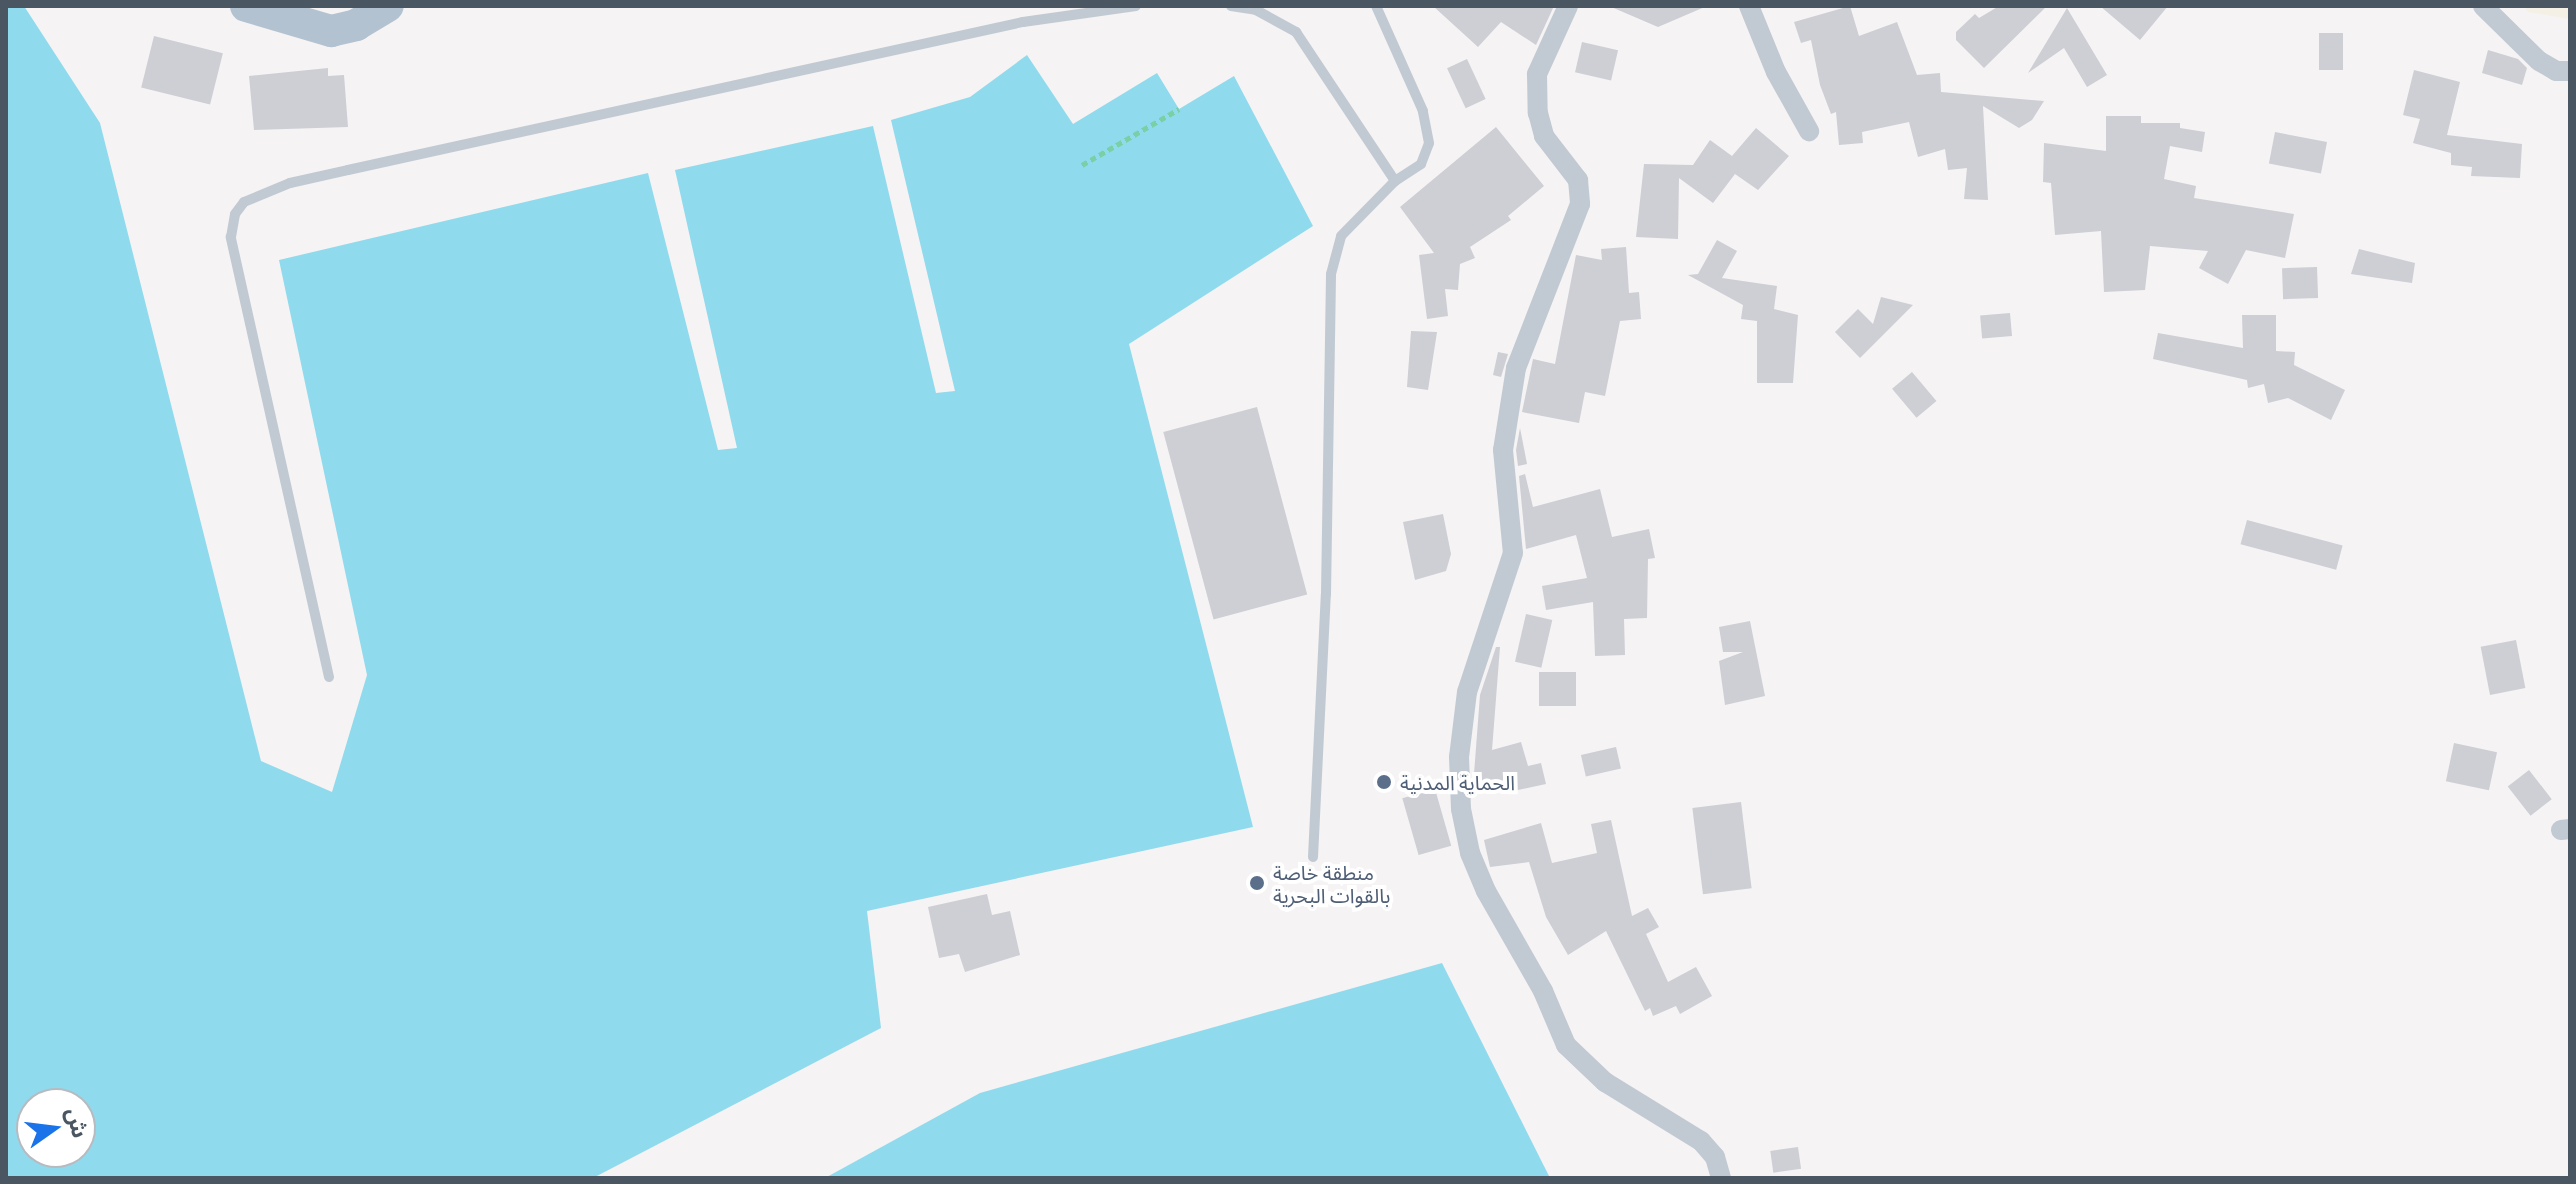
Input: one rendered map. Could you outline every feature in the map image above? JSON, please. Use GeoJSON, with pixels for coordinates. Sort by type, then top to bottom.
{"type":"FeatureCollection","features":[{"type":"Feature","properties":{"kind":"main road"},"geometry":{"type":"LineString","coordinates":[[246,6],[331,31],[356,25],[388,6]]}},
{"type":"Feature","properties":{"kind":"street"},"geometry":{"type":"LineString","coordinates":[[1568,6],[1537,74],[1538,113],[1544,136],[1578,180],[1580,204],[1516,368],[1503,450],[1513,553],[1467,692],[1459,757],[1461,809],[1470,853],[1486,891],[1543,991],[1566,1045],[1605,1082],[1701,1141],[1715,1157],[1721,1178]]}},
{"type":"Feature","properties":{"kind":"street"},"geometry":{"type":"LineString","coordinates":[[1749,6],[1776,72],[1809,131]]}},
{"type":"Feature","properties":{"kind":"street"},"geometry":{"type":"LineString","coordinates":[[2483,6],[2539,61],[2556,71],[2570,71]]}},
{"type":"Feature","properties":{"kind":"lane"},"geometry":{"type":"LineString","coordinates":[[329,677],[231,237],[235,214],[244,202],[290,183],[348,170],[967,34],[1136,6]]}},
{"type":"Feature","properties":{"kind":"lane"},"geometry":{"type":"LineString","coordinates":[[1231,6],[1256,10],[1296,32],[1395,181]]}},
{"type":"Feature","properties":{"kind":"lane"},"geometry":{"type":"LineString","coordinates":[[1313,857],[1326,594],[1331,274],[1341,236],[1395,181],[1421,164],[1429,143],[1423,111],[1376,6]]}},
{"type":"Feature","properties":{"kind":"path"},"geometry":{"type":"LineString","coordinates":[[1082,165],[1179,109]]}},
{"type":"Feature","properties":{"kind":"sand"},"geometry":{"type":"Polygon","coordinates":[[[2524,6],[2570,6],[2570,19],[2528,12],[2524,6]]]}},
{"type":"Feature","properties":{"kind":"water"},"geometry":{"type":"Polygon","coordinates":[[[6,6],[24,6],[100,123],[261,761],[332,792],[367,675],[279,260],[648,173],[718,450],[737,448],[675,170],[873,126],[936,393],[955,391],[891,120],[970,97],[1027,55],[1073,124],[1157,73],[1179,109],[1234,76],[1313,226],[1129,344],[1253,827],[867,911],[881,1028],[593,1178],[6,1178],[6,6]]]}},
{"type":"Feature","properties":{"kind":"water"},"geometry":{"type":"Polygon","coordinates":[[[1442,963],[1550,1178],[825,1178],[980,1093],[1442,963]]]}},
{"type":"Feature","properties":{"kind":"building"},"geometry":{"type":"Polygon","coordinates":[[[1433,6],[1554,6],[1536,45],[1501,22],[1478,47],[1433,6]]]}},
{"type":"Feature","properties":{"kind":"building"},"geometry":{"type":"Polygon","coordinates":[[[1609,6],[1707,6],[1658,27],[1609,6]]]}},
{"type":"Feature","properties":{"kind":"building"},"geometry":{"type":"Polygon","coordinates":[[[1850,6],[1859,36],[1897,22],[1917,75],[1940,73],[1941,92],[2044,101],[2032,120],[2019,128],[1983,106],[1988,200],[1964,199],[1967,168],[1948,170],[1945,149],[1918,157],[1909,122],[1862,132],[1863,143],[1839,145],[1836,112],[1831,114],[1820,85],[1811,40],[1801,43],[1794,22],[1850,6]]]}},
{"type":"Feature","properties":{"kind":"building"},"geometry":{"type":"Polygon","coordinates":[[[1999,6],[2047,6],[1984,68],[1956,40],[1956,32],[1975,14],[1979,18],[1999,6]]]}},
{"type":"Feature","properties":{"kind":"building"},"geometry":{"type":"Polygon","coordinates":[[[2100,6],[2168,6],[2140,40],[2100,6]]]}},
{"type":"Feature","properties":{"kind":"building"},"geometry":{"type":"Polygon","coordinates":[[[2067,8],[2107,75],[2087,87],[2064,48],[2028,73],[2067,8]]]}},
{"type":"Feature","properties":{"kind":"building"},"geometry":{"type":"Polygon","coordinates":[[[2319,33],[2343,33],[2343,70],[2319,70],[2319,33]]]}},
{"type":"Feature","properties":{"kind":"building"},"geometry":{"type":"Polygon","coordinates":[[[154,36],[223,53],[210,105],[141,87],[154,36]]]}},
{"type":"Feature","properties":{"kind":"building"},"geometry":{"type":"Polygon","coordinates":[[[1582,42],[1618,50],[1611,81],[1575,72],[1582,42]]]}},
{"type":"Feature","properties":{"kind":"building"},"geometry":{"type":"Polygon","coordinates":[[[2488,50],[2518,59],[2527,68],[2522,85],[2482,73],[2488,50]]]}},
{"type":"Feature","properties":{"kind":"building"},"geometry":{"type":"Polygon","coordinates":[[[1467,59],[1486,99],[1466,108],[1447,68],[1467,59]]]}},
{"type":"Feature","properties":{"kind":"building"},"geometry":{"type":"Polygon","coordinates":[[[328,68],[328,76],[344,75],[348,127],[254,130],[249,76],[328,68]]]}},
{"type":"Feature","properties":{"kind":"building"},"geometry":{"type":"Polygon","coordinates":[[[2414,70],[2460,82],[2447,135],[2522,144],[2520,178],[2471,176],[2472,167],[2451,165],[2451,153],[2413,143],[2420,119],[2403,115],[2414,70]]]}},
{"type":"Feature","properties":{"kind":"building"},"geometry":{"type":"Polygon","coordinates":[[[2106,116],[2141,116],[2141,123],[2180,123],[2180,128],[2205,132],[2202,152],[2170,146],[2164,179],[2196,186],[2194,198],[2294,214],[2285,258],[2246,250],[2228,284],[2199,268],[2208,251],[2150,246],[2145,290],[2104,292],[2101,231],[2055,235],[2051,183],[2043,182],[2044,143],[2106,151],[2106,116]]]}},
{"type":"Feature","properties":{"kind":"building"},"geometry":{"type":"Polygon","coordinates":[[[1496,127],[1544,186],[1508,216],[1511,220],[1470,247],[1475,258],[1460,264],[1458,290],[1445,289],[1448,316],[1427,319],[1419,255],[1434,253],[1400,207],[1496,127]]]}},
{"type":"Feature","properties":{"kind":"building"},"geometry":{"type":"Polygon","coordinates":[[[1756,128],[1789,156],[1758,190],[1735,174],[1713,203],[1679,178],[1678,239],[1636,237],[1644,164],[1693,165],[1710,140],[1732,156],[1756,128]]]}},
{"type":"Feature","properties":{"kind":"building"},"geometry":{"type":"Polygon","coordinates":[[[2275,132],[2327,142],[2321,174],[2269,163],[2275,132]]]}},
{"type":"Feature","properties":{"kind":"building"},"geometry":{"type":"Polygon","coordinates":[[[1717,240],[1737,251],[1722,278],[1777,286],[1774,309],[1798,315],[1793,383],[1757,383],[1757,321],[1741,319],[1743,305],[1688,275],[1698,274],[1717,240]]]}},
{"type":"Feature","properties":{"kind":"building"},"geometry":{"type":"Polygon","coordinates":[[[1626,247],[1629,293],[1639,292],[1641,319],[1620,321],[1605,396],[1585,392],[1579,423],[1522,412],[1533,359],[1555,364],[1576,255],[1602,260],[1601,249],[1626,247]]]}},
{"type":"Feature","properties":{"kind":"building"},"geometry":{"type":"Polygon","coordinates":[[[2359,249],[2415,263],[2412,283],[2351,274],[2359,249]]]}},
{"type":"Feature","properties":{"kind":"building"},"geometry":{"type":"Polygon","coordinates":[[[2317,267],[2318,298],[2283,299],[2282,268],[2317,267]]]}},
{"type":"Feature","properties":{"kind":"building"},"geometry":{"type":"Polygon","coordinates":[[[1881,297],[1913,305],[1860,358],[1835,332],[1858,309],[1873,324],[1881,297]]]}},
{"type":"Feature","properties":{"kind":"building"},"geometry":{"type":"Polygon","coordinates":[[[2010,313],[2012,336],[1982,339],[1980,316],[2010,313]]]}},
{"type":"Feature","properties":{"kind":"building"},"geometry":{"type":"Polygon","coordinates":[[[2242,315],[2276,315],[2276,351],[2295,352],[2294,365],[2345,390],[2331,420],[2288,398],[2268,403],[2264,384],[2248,388],[2247,380],[2153,359],[2158,333],[2243,348],[2242,315]]]}},
{"type":"Feature","properties":{"kind":"building"},"geometry":{"type":"Polygon","coordinates":[[[1411,331],[1437,332],[1428,390],[1407,387],[1411,331]]]}},
{"type":"Feature","properties":{"kind":"building"},"geometry":{"type":"Polygon","coordinates":[[[1498,352],[1508,354],[1501,377],[1493,375],[1498,352]]]}},
{"type":"Feature","properties":{"kind":"building"},"geometry":{"type":"Polygon","coordinates":[[[1912,372],[1936,401],[1917,418],[1892,389],[1912,372]]]}},
{"type":"Feature","properties":{"kind":"building"},"geometry":{"type":"Polygon","coordinates":[[[1257,407],[1307,594],[1214,619],[1163,432],[1257,407]]]}},
{"type":"Feature","properties":{"kind":"building"},"geometry":{"type":"Polygon","coordinates":[[[1520,428],[1527,464],[1518,466],[1516,450],[1520,428]]]}},
{"type":"Feature","properties":{"kind":"building"},"geometry":{"type":"Polygon","coordinates":[[[1525,474],[1533,507],[1600,489],[1612,537],[1649,529],[1655,558],[1648,559],[1647,618],[1624,619],[1625,655],[1595,656],[1593,602],[1546,610],[1542,586],[1587,578],[1576,535],[1526,549],[1519,476],[1525,474]]]}},
{"type":"Feature","properties":{"kind":"building"},"geometry":{"type":"Polygon","coordinates":[[[1443,514],[1451,554],[1446,571],[1415,580],[1403,522],[1443,514]]]}},
{"type":"Feature","properties":{"kind":"building"},"geometry":{"type":"Polygon","coordinates":[[[2247,520],[2343,546],[2336,570],[2241,544],[2247,520]]]}},
{"type":"Feature","properties":{"kind":"building"},"geometry":{"type":"Polygon","coordinates":[[[1526,614],[1552,620],[1541,668],[1515,662],[1526,614]]]}},
{"type":"Feature","properties":{"kind":"building"},"geometry":{"type":"Polygon","coordinates":[[[1750,621],[1765,696],[1725,705],[1719,661],[1743,652],[1723,652],[1719,627],[1750,621]]]}},
{"type":"Feature","properties":{"kind":"building"},"geometry":{"type":"Polygon","coordinates":[[[2516,640],[2525,688],[2490,695],[2481,647],[2516,640]]]}},
{"type":"Feature","properties":{"kind":"building"},"geometry":{"type":"Polygon","coordinates":[[[1496,647],[1500,647],[1492,750],[1521,742],[1528,766],[1541,763],[1546,784],[1504,793],[1502,785],[1473,787],[1480,695],[1496,647]]]}},
{"type":"Feature","properties":{"kind":"building"},"geometry":{"type":"Polygon","coordinates":[[[1539,672],[1576,672],[1576,706],[1539,706],[1539,672]]]}},
{"type":"Feature","properties":{"kind":"building"},"geometry":{"type":"Polygon","coordinates":[[[2454,743],[2497,752],[2489,790],[2446,781],[2454,743]]]}},
{"type":"Feature","properties":{"kind":"building"},"geometry":{"type":"Polygon","coordinates":[[[1616,747],[1621,768],[1586,777],[1581,755],[1616,747]]]}},
{"type":"Feature","properties":{"kind":"building"},"geometry":{"type":"Polygon","coordinates":[[[2529,770],[2552,799],[2531,816],[2508,787],[2529,770]]]}},
{"type":"Feature","properties":{"kind":"building"},"geometry":{"type":"Polygon","coordinates":[[[1435,789],[1451,846],[1419,855],[1402,798],[1435,789]]]}},
{"type":"Feature","properties":{"kind":"building"},"geometry":{"type":"Polygon","coordinates":[[[1741,802],[1752,888],[1703,894],[1692,808],[1741,802]]]}},
{"type":"Feature","properties":{"kind":"building"},"geometry":{"type":"Polygon","coordinates":[[[1611,820],[1632,916],[1648,908],[1659,927],[1646,934],[1668,982],[1696,967],[1712,996],[1680,1014],[1676,1006],[1653,1016],[1650,1008],[1645,1011],[1606,931],[1568,955],[1546,917],[1529,862],[1490,867],[1484,840],[1541,823],[1552,863],[1597,853],[1591,824],[1611,820]]]}},
{"type":"Feature","properties":{"kind":"building"},"geometry":{"type":"Polygon","coordinates":[[[987,894],[992,915],[1010,911],[1020,955],[965,972],[959,954],[939,958],[928,907],[987,894]]]}},
{"type":"Feature","properties":{"kind":"building"},"geometry":{"type":"Polygon","coordinates":[[[1798,1147],[1801,1169],[1773,1173],[1770,1151],[1798,1147]]]}},
{"type":"Feature","properties":{"kind":"place","name":"الحماية المدنية"},"geometry":{"type":"Point","coordinates":[1384,782]}},
{"type":"Feature","properties":{"kind":"place","name":"منطقة خاصة بالقوات البحرية"},"geometry":{"type":"Point","coordinates":[1257,883]}}]}
